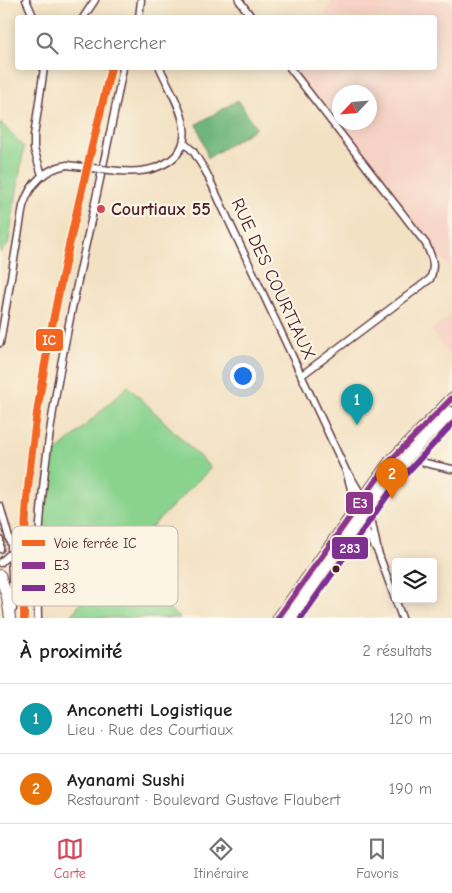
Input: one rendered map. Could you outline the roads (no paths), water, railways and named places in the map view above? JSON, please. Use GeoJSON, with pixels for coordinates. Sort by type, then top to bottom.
{"type":"FeatureCollection","features":[{"type":"Feature","properties":{"kind":"main road"},"geometry":{"type":"LineString","coordinates":[[278,618],[374,483],[407,442],[452,398]]}},
{"type":"Feature","properties":{"kind":"main road"},"geometry":{"type":"LineString","coordinates":[[290,618],[348,536],[412,452],[452,412]]}},
{"type":"Feature","properties":{"kind":"main road"},"geometry":{"type":"LineString","coordinates":[[0,575],[7,597],[10,618]]}},
{"type":"Feature","properties":{"kind":"main road"},"geometry":{"type":"LineString","coordinates":[[0,597],[5,618]]}},
{"type":"Feature","properties":{"kind":"street"},"geometry":{"type":"LineString","coordinates":[[26,0],[33,15]]}},
{"type":"Feature","properties":{"kind":"street"},"geometry":{"type":"LineString","coordinates":[[85,15],[95,0]]}},
{"type":"Feature","properties":{"kind":"street"},"geometry":{"type":"LineString","coordinates":[[139,15],[141,0]]}},
{"type":"Feature","properties":{"kind":"street"},"geometry":{"type":"LineString","coordinates":[[239,0],[250,15]]}},
{"type":"Feature","properties":{"kind":"street"},"geometry":{"type":"LineString","coordinates":[[42,175],[34,149],[34,136],[44,70]]}},
{"type":"Feature","properties":{"kind":"street"},"geometry":{"type":"LineString","coordinates":[[39,526],[48,438],[58,374],[84,260],[122,70]]}},
{"type":"Feature","properties":{"kind":"street"},"geometry":{"type":"LineString","coordinates":[[0,342],[24,204],[29,190],[42,175],[56,166],[67,164],[137,172],[162,166],[178,155],[186,136],[181,114],[161,70]]}},
{"type":"Feature","properties":{"kind":"street"},"geometry":{"type":"LineString","coordinates":[[292,70],[426,244],[434,264],[430,279],[302,375]]}},
{"type":"Feature","properties":{"kind":"street","name":"RUE DES COURTIAUX"},"geometry":{"type":"LineString","coordinates":[[184,143],[193,151],[206,172],[346,471],[360,521],[378,552]]}},
{"type":"Feature","properties":{"kind":"street"},"geometry":{"type":"LineString","coordinates":[[425,463],[452,469]]}},
{"type":"Feature","properties":{"kind":"street"},"geometry":{"type":"LineString","coordinates":[[346,471],[356,483],[369,508],[378,552],[402,618]]}},
{"type":"Feature","properties":{"kind":"street"},"geometry":{"type":"LineString","coordinates":[[356,483],[374,483]]}},
{"type":"Feature","properties":{"kind":"street"},"geometry":{"type":"LineString","coordinates":[[0,506],[12,552],[0,563]]}},
{"type":"Feature","properties":{"kind":"street"},"geometry":{"type":"LineString","coordinates":[[348,536],[360,535],[370,539]]}},
{"type":"Feature","properties":{"kind":"street"},"geometry":{"type":"LineString","coordinates":[[0,540],[0,549]]}},
{"type":"Feature","properties":{"kind":"rail line","name":"IC"},"geometry":{"type":"LineString","coordinates":[[26,526],[27,495],[43,374],[63,272],[111,70]]}},
{"type":"Feature","properties":{"kind":"rail line","name":"IC"},"geometry":{"type":"LineString","coordinates":[[24,606],[24,618]]}},
{"type":"Feature","properties":{"kind":"place","name":"Courtiaux 55"},"geometry":{"type":"Point","coordinates":[101,209]}},
{"type":"Feature","properties":{"kind":"place","name":"Anconetti Logistique"},"geometry":{"type":"Point","coordinates":[357,425]}},
{"type":"Feature","properties":{"kind":"place","name":"Ayanami Sushi"},"geometry":{"type":"Point","coordinates":[392,499]}}]}
